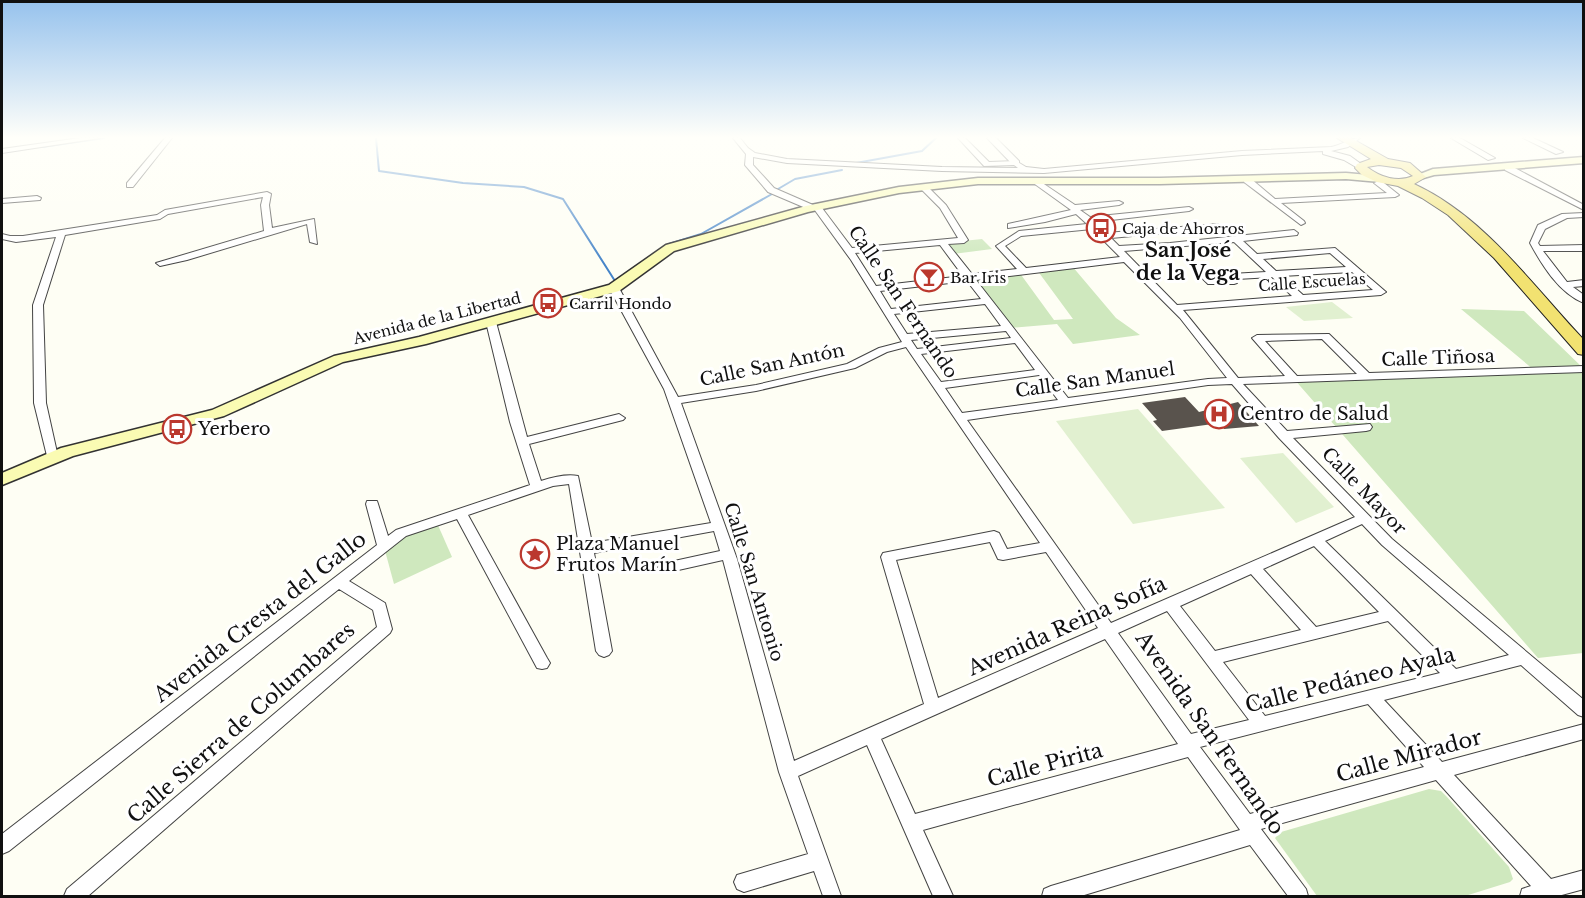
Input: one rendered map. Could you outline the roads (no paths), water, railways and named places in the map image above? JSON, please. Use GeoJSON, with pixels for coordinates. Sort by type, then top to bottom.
{"type":"FeatureCollection","features":[{"type":"Feature","properties":{"kind":"main road","name":"Avenida de la Libertad"},"geometry":{"type":"LineString","coordinates":[[2,479],[52,457],[218,413],[339,359],[421,341],[614,288],[627,281],[655,256],[670,248],[814,207],[922,187],[985,180]]}},
{"type":"Feature","properties":{"kind":"main road","name":"Avenida de la Libertad"},"geometry":{"type":"LineString","coordinates":[[1243,180],[1247,180]]}},
{"type":"Feature","properties":{"kind":"main road","name":"Avenida de la Libertad"},"geometry":{"type":"LineString","coordinates":[[1367,180],[1390,184]]}},
{"type":"Feature","properties":{"kind":"main road"},"geometry":{"type":"LineString","coordinates":[[1383,180],[1390,184],[1419,191],[1470,225],[1584,350]]}},
{"type":"Feature","properties":{"kind":"main road"},"geometry":{"type":"LineString","coordinates":[[1390,184],[1410,180]]}},
{"type":"Feature","properties":{"kind":"main road"},"geometry":{"type":"LineString","coordinates":[[1421,180],[1490,234],[1584,336]]}},
{"type":"Feature","properties":{"kind":"street"},"geometry":{"type":"LineString","coordinates":[[130,185],[134,180]]}},
{"type":"Feature","properties":{"kind":"street"},"geometry":{"type":"LineString","coordinates":[[762,180],[771,190],[814,207]]}},
{"type":"Feature","properties":{"kind":"street","name":"Calle Mayor"},"geometry":{"type":"LineString","coordinates":[[1037,180],[1104,236],[1174,308],[1204,340],[1235,381],[1283,435],[1364,519],[1399,552],[1584,710]]}},
{"type":"Feature","properties":{"kind":"street"},"geometry":{"type":"LineString","coordinates":[[1247,180],[1301,224]]}},
{"type":"Feature","properties":{"kind":"street"},"geometry":{"type":"LineString","coordinates":[[1531,180],[1584,208]]}},
{"type":"Feature","properties":{"kind":"street"},"geometry":{"type":"LineString","coordinates":[[1273,201],[1390,184]]}},
{"type":"Feature","properties":{"kind":"street"},"geometry":{"type":"LineString","coordinates":[[851,251],[964,240],[942,207],[922,187]]}},
{"type":"Feature","properties":{"kind":"street"},"geometry":{"type":"LineString","coordinates":[[2,236],[14,239],[160,217],[165,212],[262,194],[267,194],[265,205],[268,232]]}},
{"type":"Feature","properties":{"kind":"street"},"geometry":{"type":"LineString","coordinates":[[2,201],[37,198]]}},
{"type":"Feature","properties":{"kind":"street"},"geometry":{"type":"LineString","coordinates":[[1019,234],[1011,226],[1045,220],[1074,209],[1119,203]]}},
{"type":"Feature","properties":{"kind":"street","name":"Calle San Fernando"},"geometry":{"type":"LineString","coordinates":[[814,207],[851,251],[873,290],[961,417]]}},
{"type":"Feature","properties":{"kind":"street"},"geometry":{"type":"LineString","coordinates":[[1023,270],[1000,246],[1019,234],[1190,209]]}},
{"type":"Feature","properties":{"kind":"street"},"geometry":{"type":"LineString","coordinates":[[1584,215],[1565,216],[1541,226],[1534,243],[1546,266],[1563,285],[1584,300]]}},
{"type":"Feature","properties":{"kind":"street"},"geometry":{"type":"LineString","coordinates":[[160,263],[311,221],[314,242]]}},
{"type":"Feature","properties":{"kind":"street"},"geometry":{"type":"LineString","coordinates":[[1104,236],[1218,226]]}},
{"type":"Feature","properties":{"kind":"street"},"geometry":{"type":"LineString","coordinates":[[52,457],[40,403],[38,305],[61,238],[59,233]]}},
{"type":"Feature","properties":{"kind":"street"},"geometry":{"type":"LineString","coordinates":[[1116,249],[1237,240],[1294,233]]}},
{"type":"Feature","properties":{"kind":"street"},"geometry":{"type":"LineString","coordinates":[[1237,240],[1270,273],[1300,298]]}},
{"type":"Feature","properties":{"kind":"street"},"geometry":{"type":"LineString","coordinates":[[942,242],[1066,402]]}},
{"type":"Feature","properties":{"kind":"street"},"geometry":{"type":"LineString","coordinates":[[1571,248],[1584,256]]}},
{"type":"Feature","properties":{"kind":"street"},"geometry":{"type":"LineString","coordinates":[[1537,249],[1584,248]]}},
{"type":"Feature","properties":{"kind":"street"},"geometry":{"type":"LineString","coordinates":[[1254,257],[1332,250],[1352,269]]}},
{"type":"Feature","properties":{"kind":"street"},"geometry":{"type":"LineString","coordinates":[[873,290],[1125,259]]}},
{"type":"Feature","properties":{"kind":"street"},"geometry":{"type":"LineString","coordinates":[[1229,277],[1352,269]]}},
{"type":"Feature","properties":{"kind":"street","name":"Calle Escuelas"},"geometry":{"type":"LineString","coordinates":[[1174,308],[1381,292],[1352,269]]}},
{"type":"Feature","properties":{"kind":"street"},"geometry":{"type":"LineString","coordinates":[[1563,285],[1584,283]]}},
{"type":"Feature","properties":{"kind":"street","name":"Calle San Antonio"},"geometry":{"type":"LineString","coordinates":[[614,288],[674,401],[728,554],[788,772],[832,897]]}},
{"type":"Feature","properties":{"kind":"street"},"geometry":{"type":"LineString","coordinates":[[888,312],[988,301]]}},
{"type":"Feature","properties":{"kind":"street"},"geometry":{"type":"LineString","coordinates":[[491,322],[537,487]]}},
{"type":"Feature","properties":{"kind":"street"},"geometry":{"type":"LineString","coordinates":[[909,344],[1009,328]]}},
{"type":"Feature","properties":{"kind":"street"},"geometry":{"type":"LineString","coordinates":[[1294,379],[1257,338],[1325,336],[1367,377]]}},
{"type":"Feature","properties":{"kind":"street"},"geometry":{"type":"LineString","coordinates":[[909,344],[1018,340]]}},
{"type":"Feature","properties":{"kind":"street","name":"Calle San Antón"},"geometry":{"type":"LineString","coordinates":[[674,401],[822,373],[850,366],[883,350],[909,344]]}},
{"type":"Feature","properties":{"kind":"street","name":"Calle Tiñosa"},"geometry":{"type":"LineString","coordinates":[[1235,381],[1584,369]]}},
{"type":"Feature","properties":{"kind":"street"},"geometry":{"type":"LineString","coordinates":[[939,386],[1041,372]]}},
{"type":"Feature","properties":{"kind":"street","name":"Calle San Manuel"},"geometry":{"type":"LineString","coordinates":[[961,417],[1195,384],[1235,381]]}},
{"type":"Feature","properties":{"kind":"street","name":"Avenida San Fernando"},"geometry":{"type":"LineString","coordinates":[[961,417],[1188,746],[1299,897]]}},
{"type":"Feature","properties":{"kind":"street"},"geometry":{"type":"LineString","coordinates":[[523,442],[619,418]]}},
{"type":"Feature","properties":{"kind":"street"},"geometry":{"type":"LineString","coordinates":[[1283,435],[1366,427]]}},
{"type":"Feature","properties":{"kind":"street","name":"Avenida Cresta del Gallo"},"geometry":{"type":"LineString","coordinates":[[2,845],[401,534],[537,487],[574,478],[587,549]]}},
{"type":"Feature","properties":{"kind":"street"},"geometry":{"type":"LineString","coordinates":[[372,504],[384,547]]}},
{"type":"Feature","properties":{"kind":"street"},"geometry":{"type":"LineString","coordinates":[[460,513],[542,663]]}},
{"type":"Feature","properties":{"kind":"street","name":"Avenida Reina Sofía"},"geometry":{"type":"LineString","coordinates":[[788,772],[1364,519]]}},
{"type":"Feature","properties":{"kind":"street"},"geometry":{"type":"LineString","coordinates":[[604,651],[587,549],[718,526]]}},
{"type":"Feature","properties":{"kind":"street"},"geometry":{"type":"LineString","coordinates":[[933,708],[888,557],[994,536],[1004,555],[1050,546]]}},
{"type":"Feature","properties":{"kind":"street"},"geometry":{"type":"LineString","coordinates":[[1316,540],[1389,615],[1452,675]]}},
{"type":"Feature","properties":{"kind":"street"},"geometry":{"type":"LineString","coordinates":[[665,568],[728,554]]}},
{"type":"Feature","properties":{"kind":"street"},"geometry":{"type":"LineString","coordinates":[[1253,567],[1313,633]]}},
{"type":"Feature","properties":{"kind":"street","name":"Calle Sierra de Columbares"},"geometry":{"type":"LineString","coordinates":[[74,897],[385,629],[380,607],[340,583]]}},
{"type":"Feature","properties":{"kind":"street"},"geometry":{"type":"LineString","coordinates":[[1170,604],[1262,724]]}},
{"type":"Feature","properties":{"kind":"street"},"geometry":{"type":"LineString","coordinates":[[1212,658],[1389,615]]}},
{"type":"Feature","properties":{"kind":"street","name":"Calle Pedáneo Ayala"},"geometry":{"type":"LineString","coordinates":[[1188,746],[1262,724],[1525,658]]}},
{"type":"Feature","properties":{"kind":"street"},"geometry":{"type":"LineString","coordinates":[[1370,696],[1548,890]]}},
{"type":"Feature","properties":{"kind":"street","name":"Calle Mirador"},"geometry":{"type":"LineString","coordinates":[[1051,897],[1250,829],[1440,771],[1584,731]]}},
{"type":"Feature","properties":{"kind":"street"},"geometry":{"type":"LineString","coordinates":[[871,736],[943,897]]}},
{"type":"Feature","properties":{"kind":"street","name":"Calle Pirita"},"geometry":{"type":"LineString","coordinates":[[912,824],[1188,746]]}},
{"type":"Feature","properties":{"kind":"street"},"geometry":{"type":"LineString","coordinates":[[744,882],[819,860]]}},
{"type":"Feature","properties":{"kind":"street"},"geometry":{"type":"LineString","coordinates":[[1529,897],[1584,879]]}},
{"type":"Feature","properties":{"kind":"waterway"},"geometry":{"type":"LineString","coordinates":[[441,180],[524,187],[563,199],[615,281]]}},
{"type":"Feature","properties":{"kind":"waterway"},"geometry":{"type":"LineString","coordinates":[[778,189],[793,180]]}},
{"type":"Feature","properties":{"kind":"waterway"},"geometry":{"type":"LineString","coordinates":[[669,244],[701,234],[772,194]]}},
{"type":"Feature","properties":{"kind":"place","name":"Caja de Ahorros"},"geometry":{"type":"Point","coordinates":[1101,228]}},
{"type":"Feature","properties":{"kind":"place","name":"Bar Iris"},"geometry":{"type":"Point","coordinates":[929,277]}},
{"type":"Feature","properties":{"kind":"place","name":"Carril Hondo"},"geometry":{"type":"Point","coordinates":[548,303]}},
{"type":"Feature","properties":{"kind":"place","name":"Centro de Salud"},"geometry":{"type":"Point","coordinates":[1219,414]}},
{"type":"Feature","properties":{"kind":"place","name":"Yerbero"},"geometry":{"type":"Point","coordinates":[177,429]}},
{"type":"Feature","properties":{"kind":"place","name":"Plaza Manuel Frutos Marín"},"geometry":{"type":"Point","coordinates":[535,554]}},
{"type":"Feature","properties":{"kind":"district","name":"San José de la Vega"},"geometry":{"type":"Point","coordinates":[1188,262]}}]}
